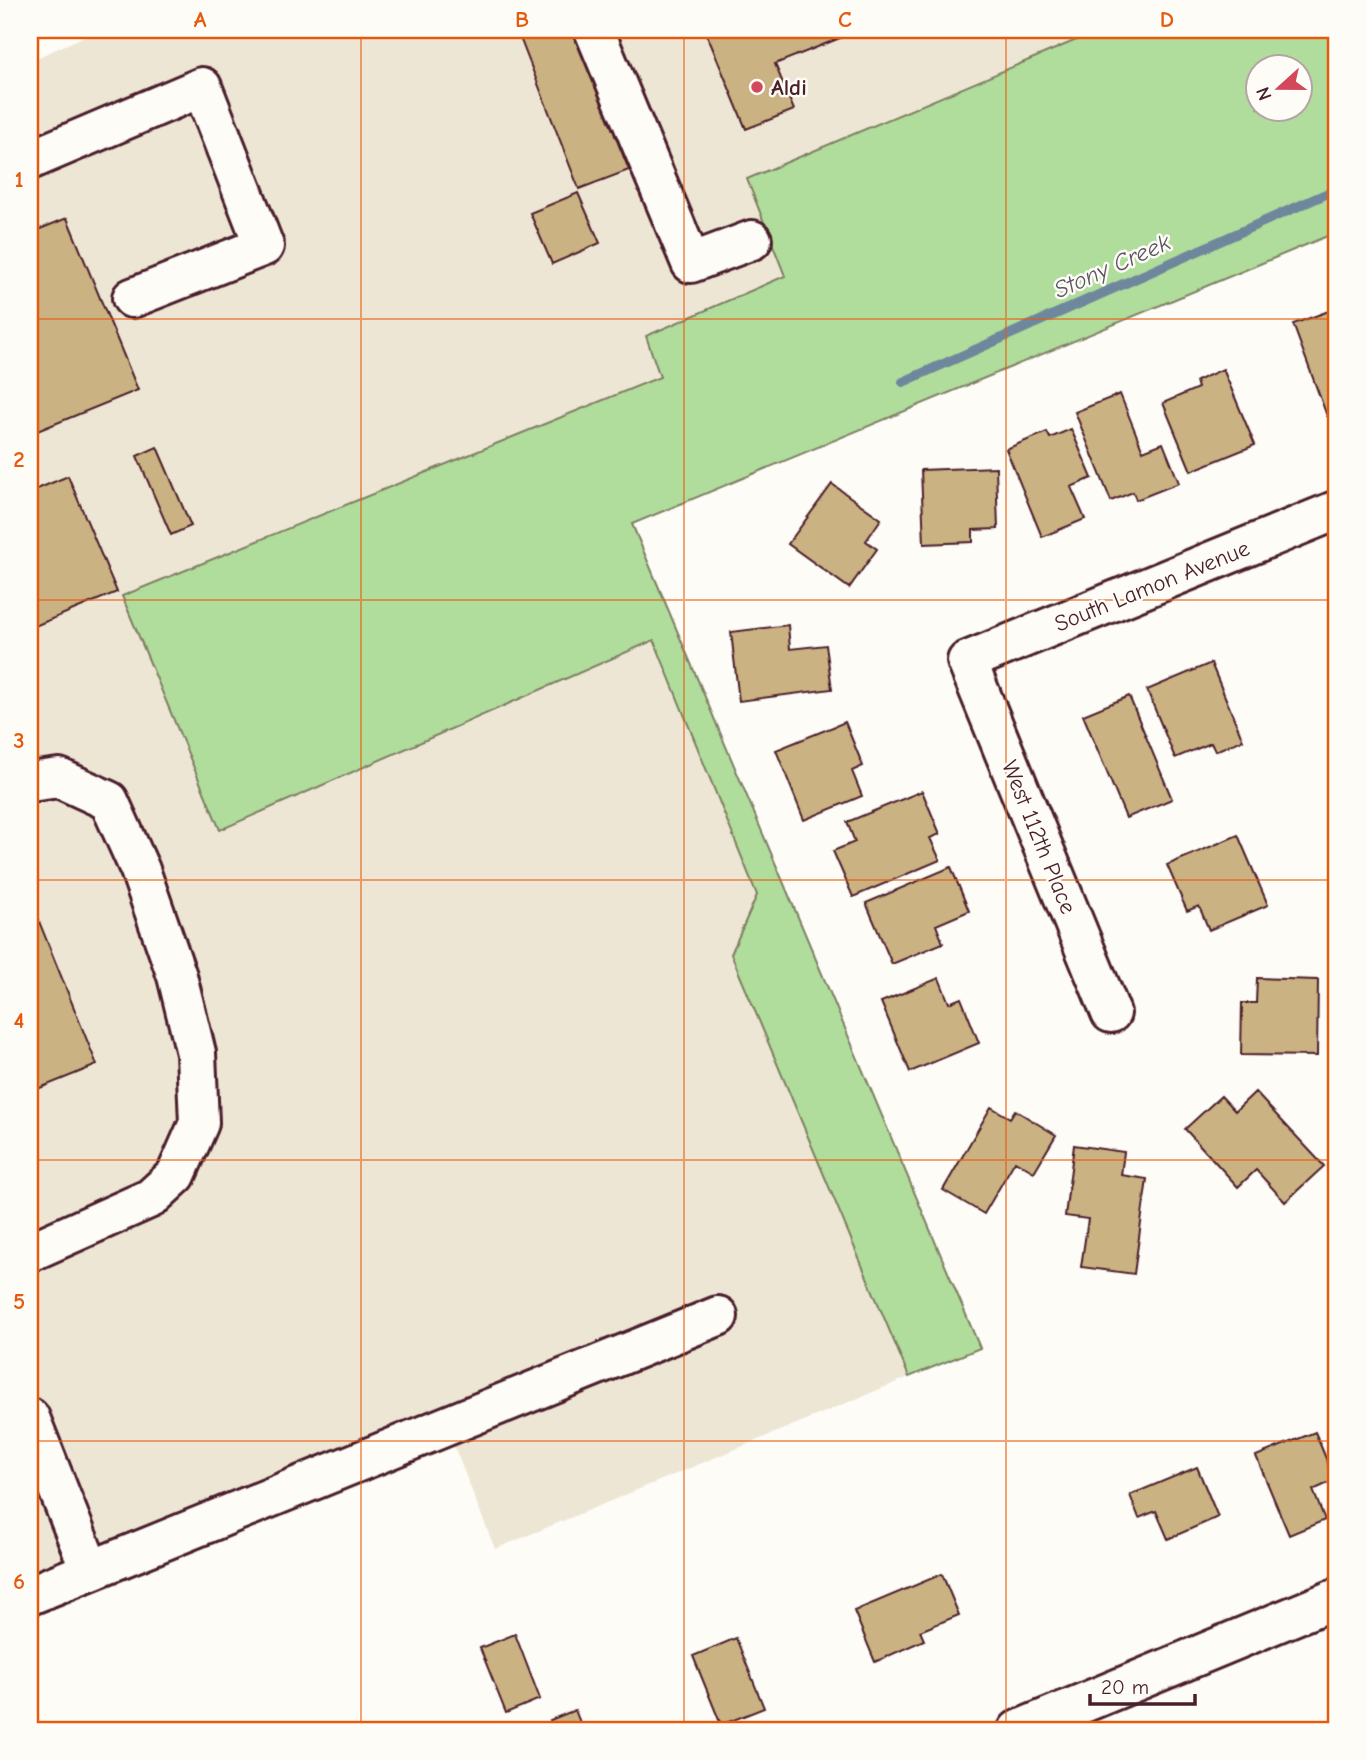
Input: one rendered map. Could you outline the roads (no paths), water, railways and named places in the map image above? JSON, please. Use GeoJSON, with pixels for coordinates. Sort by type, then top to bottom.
{"type":"FeatureCollection","features":[{"type":"Feature","properties":{"kind":"street"},"geometry":{"type":"LineString","coordinates":[[594,30],[691,263],[752,240]]}},
{"type":"Feature","properties":{"kind":"street"},"geometry":{"type":"LineString","coordinates":[[30,160],[202,87],[264,246],[132,298]]}},
{"type":"Feature","properties":{"kind":"street","name":"South Lamon Avenue"},"geometry":{"type":"LineString","coordinates":[[967,661],[1337,510]]}},
{"type":"Feature","properties":{"kind":"street","name":"West 112th Place"},"geometry":{"type":"LineString","coordinates":[[967,661],[1111,1013]]}},
{"type":"Feature","properties":{"kind":"street"},"geometry":{"type":"LineString","coordinates":[[30,782],[59,778],[109,801],[140,870],[177,976],[196,1053],[199,1124],[176,1175],[151,1198],[30,1252]]}},
{"type":"Feature","properties":{"kind":"street"},"geometry":{"type":"LineString","coordinates":[[30,1595],[718,1316]]}},
{"type":"Feature","properties":{"kind":"street"},"geometry":{"type":"LineString","coordinates":[[30,1418],[90,1570]]}},
{"type":"Feature","properties":{"kind":"street"},"geometry":{"type":"LineString","coordinates":[[1018,1730],[1337,1598]]}},
{"type":"Feature","properties":{"kind":"waterway","name":"Stony Creek"},"geometry":{"type":"LineString","coordinates":[[903,382],[1337,189]]}},
{"type":"Feature","properties":{"kind":"place","name":"Aldi"},"geometry":{"type":"Point","coordinates":[757,87]}}]}
